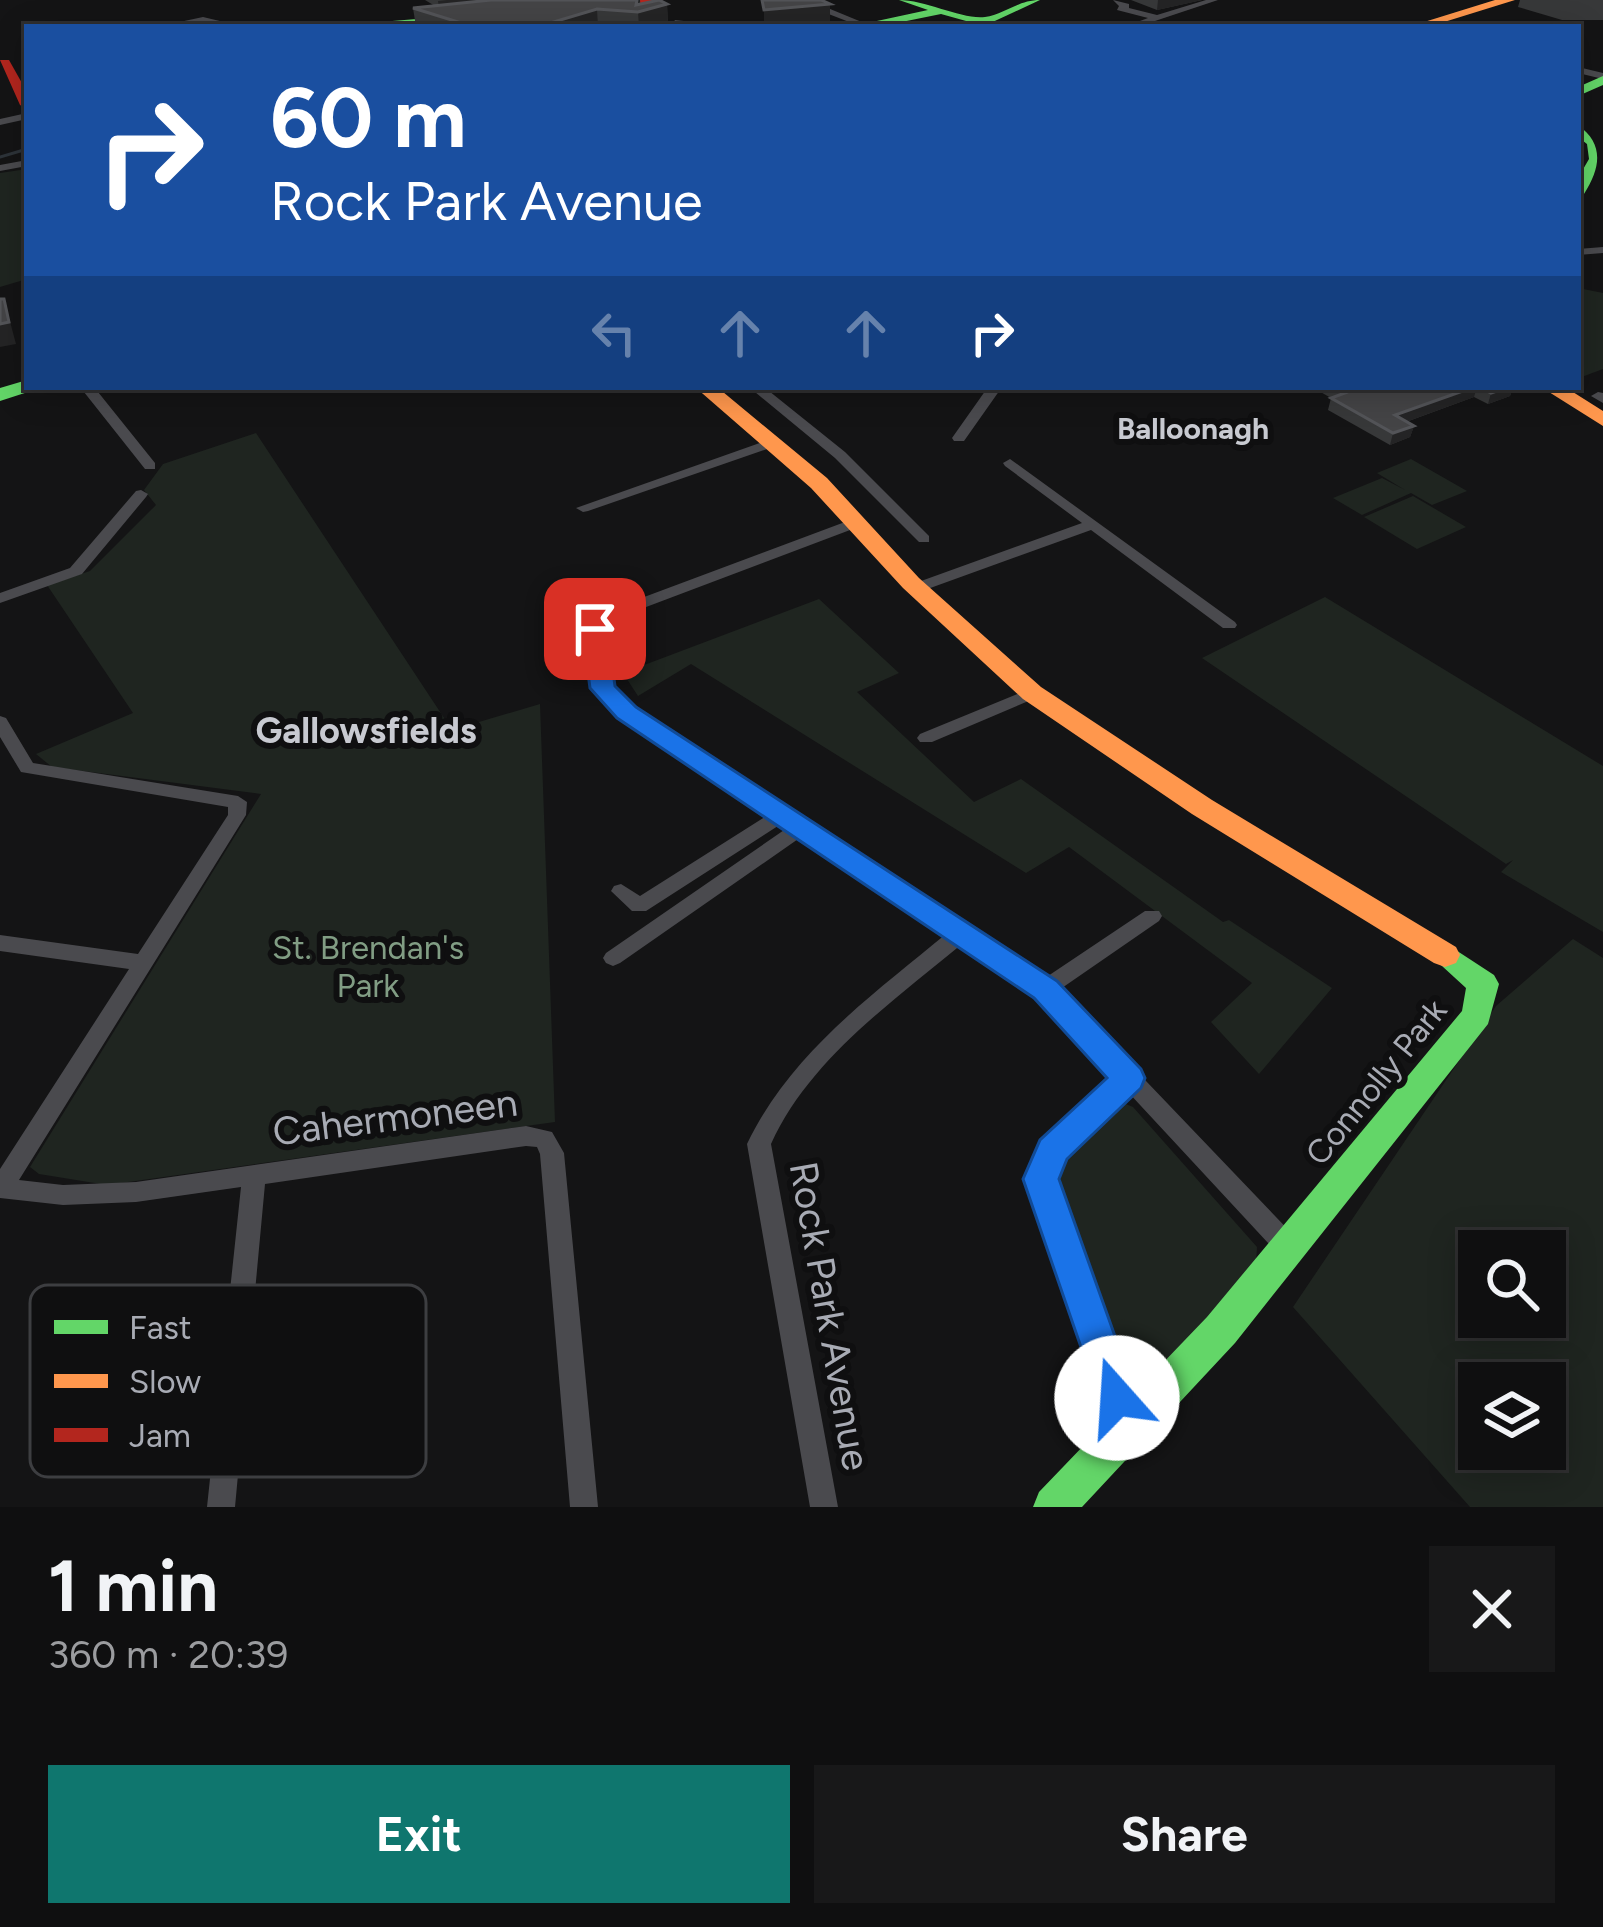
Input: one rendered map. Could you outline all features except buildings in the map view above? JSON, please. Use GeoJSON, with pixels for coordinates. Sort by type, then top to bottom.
{"type":"FeatureCollection","features":[{"type":"Feature","properties":{"kind":"street"},"geometry":{"type":"LineString","coordinates":[[821,0],[811,4],[860,24]]}},
{"type":"Feature","properties":{"kind":"street"},"geometry":{"type":"LineString","coordinates":[[905,0],[990,16]]}},
{"type":"Feature","properties":{"kind":"street"},"geometry":{"type":"LineString","coordinates":[[1138,24],[1214,0]]}},
{"type":"Feature","properties":{"kind":"street"},"geometry":{"type":"LineString","coordinates":[[1116,1],[1126,6],[1120,8],[1158,18]]}},
{"type":"Feature","properties":{"kind":"street"},"geometry":{"type":"LineString","coordinates":[[577,8],[633,4]]}},
{"type":"Feature","properties":{"kind":"street"},"geometry":{"type":"LineString","coordinates":[[1423,24],[1479,5]]}},
{"type":"Feature","properties":{"kind":"street"},"geometry":{"type":"LineString","coordinates":[[890,24],[990,16]]}},
{"type":"Feature","properties":{"kind":"street"},"geometry":{"type":"LineString","coordinates":[[390,24],[442,17]]}},
{"type":"Feature","properties":{"kind":"street"},"geometry":{"type":"LineString","coordinates":[[178,24],[203,20],[225,24]]}},
{"type":"Feature","properties":{"kind":"street"},"geometry":{"type":"LineString","coordinates":[[675,23],[684,24]]}},
{"type":"Feature","properties":{"kind":"street"},"geometry":{"type":"LineString","coordinates":[[10,63],[24,98]]}},
{"type":"Feature","properties":{"kind":"street"},"geometry":{"type":"LineString","coordinates":[[1581,132],[1594,143],[1597,159],[1581,186]]}},
{"type":"Feature","properties":{"kind":"street"},"geometry":{"type":"LineString","coordinates":[[89,390],[150,466]]}},
{"type":"Feature","properties":{"kind":"street","name":"Connolly Park"},"geometry":{"type":"LineString","coordinates":[[708,390],[819,483],[916,588],[1032,693],[1202,807],[1451,958],[1483,984],[1477,1015],[1289,1248]]}},
{"type":"Feature","properties":{"kind":"street"},"geometry":{"type":"LineString","coordinates":[[760,390],[822,440],[924,539]]}},
{"type":"Feature","properties":{"kind":"street"},"geometry":{"type":"LineString","coordinates":[[959,438],[992,390]]}},
{"type":"Feature","properties":{"kind":"street"},"geometry":{"type":"LineString","coordinates":[[1559,390],[1601,405]]}},
{"type":"Feature","properties":{"kind":"street"},"geometry":{"type":"LineString","coordinates":[[583,508],[774,448],[822,440]]}},
{"type":"Feature","properties":{"kind":"street"},"geometry":{"type":"LineString","coordinates":[[1010,463],[1229,625]]}},
{"type":"Feature","properties":{"kind":"street"},"geometry":{"type":"LineString","coordinates":[[0,598],[76,571],[141,494]]}},
{"type":"Feature","properties":{"kind":"street"},"geometry":{"type":"LineString","coordinates":[[853,524],[602,617],[595,629],[595,664],[603,688],[789,822],[1046,989],[1289,1248],[1140,1425],[1054,1507]]}},
{"type":"Feature","properties":{"kind":"street"},"geometry":{"type":"LineString","coordinates":[[916,588],[1093,524]]}},
{"type":"Feature","properties":{"kind":"street"},"geometry":{"type":"LineString","coordinates":[[926,738],[1032,693]]}},
{"type":"Feature","properties":{"kind":"street"},"geometry":{"type":"LineString","coordinates":[[0,722],[28,768],[238,802],[237,815],[0,1188]]}},
{"type":"Feature","properties":{"kind":"street"},"geometry":{"type":"LineString","coordinates":[[622,890],[639,906],[789,822]]}},
{"type":"Feature","properties":{"kind":"street"},"geometry":{"type":"LineString","coordinates":[[613,958],[789,822]]}},
{"type":"Feature","properties":{"kind":"street"},"geometry":{"type":"LineString","coordinates":[[1046,989],[1152,916]]}},
{"type":"Feature","properties":{"kind":"street","name":"Rock Park Avenue"},"geometry":{"type":"LineString","coordinates":[[824,1507],[759,1144],[766,1122],[839,1037],[959,934]]}},
{"type":"Feature","properties":{"kind":"street"},"geometry":{"type":"LineString","coordinates":[[0,943],[142,963]]}},
{"type":"Feature","properties":{"kind":"street"},"geometry":{"type":"LineString","coordinates":[[1129,1078],[1052,1150],[1041,1179],[1117,1398],[1140,1425]]}},
{"type":"Feature","properties":{"kind":"street","name":"Cahermoneen"},"geometry":{"type":"LineString","coordinates":[[0,1188],[63,1195],[136,1192],[526,1136],[544,1139],[551,1153],[584,1507]]}},
{"type":"Feature","properties":{"kind":"street","name":"Cahermoneen"},"geometry":{"type":"LineString","coordinates":[[243,1285],[254,1173]]}},
{"type":"Feature","properties":{"kind":"street","name":"Cahermoneen"},"geometry":{"type":"LineString","coordinates":[[221,1507],[224,1477]]}},
{"type":"Feature","properties":{"kind":"green space"},"geometry":{"type":"Polygon","coordinates":[[[24,169],[24,280],[0,287],[0,173],[24,169]]]}},
{"type":"Feature","properties":{"kind":"green space"},"geometry":{"type":"Polygon","coordinates":[[[1581,289],[1603,293],[1603,369],[1581,377],[1581,289]]]}},
{"type":"Feature","properties":{"kind":"green space","name":"St. Brendan's Park"},"geometry":{"type":"Polygon","coordinates":[[[256,433],[452,730],[540,704],[555,1122],[107,1185],[39,1174],[30,1167],[261,794],[52,767],[36,754],[133,713],[47,585],[90,571],[156,505],[144,490],[163,464],[256,433]]]}},
{"type":"Feature","properties":{"kind":"green space"},"geometry":{"type":"Polygon","coordinates":[[[1411,459],[1467,491],[1432,505],[1411,493],[1362,515],[1333,498],[1382,478],[1405,490],[1377,473],[1411,459]]]}},
{"type":"Feature","properties":{"kind":"green space"},"geometry":{"type":"Polygon","coordinates":[[[1413,496],[1466,527],[1417,549],[1364,517],[1413,496]]]}},
{"type":"Feature","properties":{"kind":"green space"},"geometry":{"type":"Polygon","coordinates":[[[1325,597],[1603,766],[1603,932],[1501,872],[1513,860],[1506,864],[1202,658],[1325,597]]]}},
{"type":"Feature","properties":{"kind":"green space"},"geometry":{"type":"Polygon","coordinates":[[[819,599],[899,673],[857,692],[974,802],[1021,779],[1223,922],[1229,920],[1332,988],[1259,1074],[1211,1022],[1252,983],[1069,847],[1026,873],[691,664],[638,696],[623,673],[819,599]]]}},
{"type":"Feature","properties":{"kind":"green space"},"geometry":{"type":"Polygon","coordinates":[[[1573,939],[1603,958],[1603,1507],[1470,1507],[1293,1307],[1496,1006],[1573,939]]]}},
{"type":"Feature","properties":{"kind":"green space"},"geometry":{"type":"Polygon","coordinates":[[[1121,1102],[1133,1107],[1257,1247],[1256,1263],[1159,1385],[1123,1374],[1110,1356],[1060,1197],[1069,1155],[1121,1102]]]}},
{"type":"Feature","properties":{"kind":"waterway"},"geometry":{"type":"LineString","coordinates":[[0,157],[24,150]]}},
{"type":"Feature","properties":{"kind":"traffic: fast"},"geometry":{"type":"LineString","coordinates":[[905,0],[984,22],[1034,0]]}},
{"type":"Feature","properties":{"kind":"traffic: fast"},"geometry":{"type":"LineString","coordinates":[[872,24],[935,13]]}},
{"type":"Feature","properties":{"kind":"traffic: fast"},"geometry":{"type":"LineString","coordinates":[[398,24],[449,19]]}},
{"type":"Feature","properties":{"kind":"traffic: fast"},"geometry":{"type":"LineString","coordinates":[[1581,91],[1603,80]]}},
{"type":"Feature","properties":{"kind":"traffic: fast"},"geometry":{"type":"LineString","coordinates":[[1581,132],[1594,143],[1597,159],[1581,186]]}},
{"type":"Feature","properties":{"kind":"traffic: fast"},"geometry":{"type":"LineString","coordinates":[[0,395],[24,387]]}},
{"type":"Feature","properties":{"kind":"traffic: fast"},"geometry":{"type":"LineString","coordinates":[[1054,1507],[1221,1330],[1477,1015],[1483,984],[1445,955]]}},
{"type":"Feature","properties":{"kind":"traffic: slow"},"geometry":{"type":"LineString","coordinates":[[1425,24],[1509,0]]}},
{"type":"Feature","properties":{"kind":"traffic: slow"},"geometry":{"type":"LineString","coordinates":[[709,390],[819,483],[911,583],[1032,693],[1202,807],[1445,955]]}},
{"type":"Feature","properties":{"kind":"traffic: slow"},"geometry":{"type":"LineString","coordinates":[[1556,390],[1603,420]]}},
{"type":"Feature","properties":{"kind":"traffic: jam"},"geometry":{"type":"LineString","coordinates":[[607,5],[657,0]]}},
{"type":"Feature","properties":{"kind":"traffic: jam"},"geometry":{"type":"LineString","coordinates":[[4,63],[24,100]]}},
{"type":"Feature","properties":{"kind":"district","name":"Balloonagh"},"geometry":{"type":"Point","coordinates":[1193,428]}},
{"type":"Feature","properties":{"kind":"district","name":"Gallowsfields"},"geometry":{"type":"Point","coordinates":[366,730]}},
{"type":"Feature","properties":{"kind":"route"},"geometry":{"type":"LineString","coordinates":[[595,629],[595,664],[603,688],[627,712],[1046,989],[1129,1078],[1052,1150],[1041,1179],[1117,1398]]}}]}
